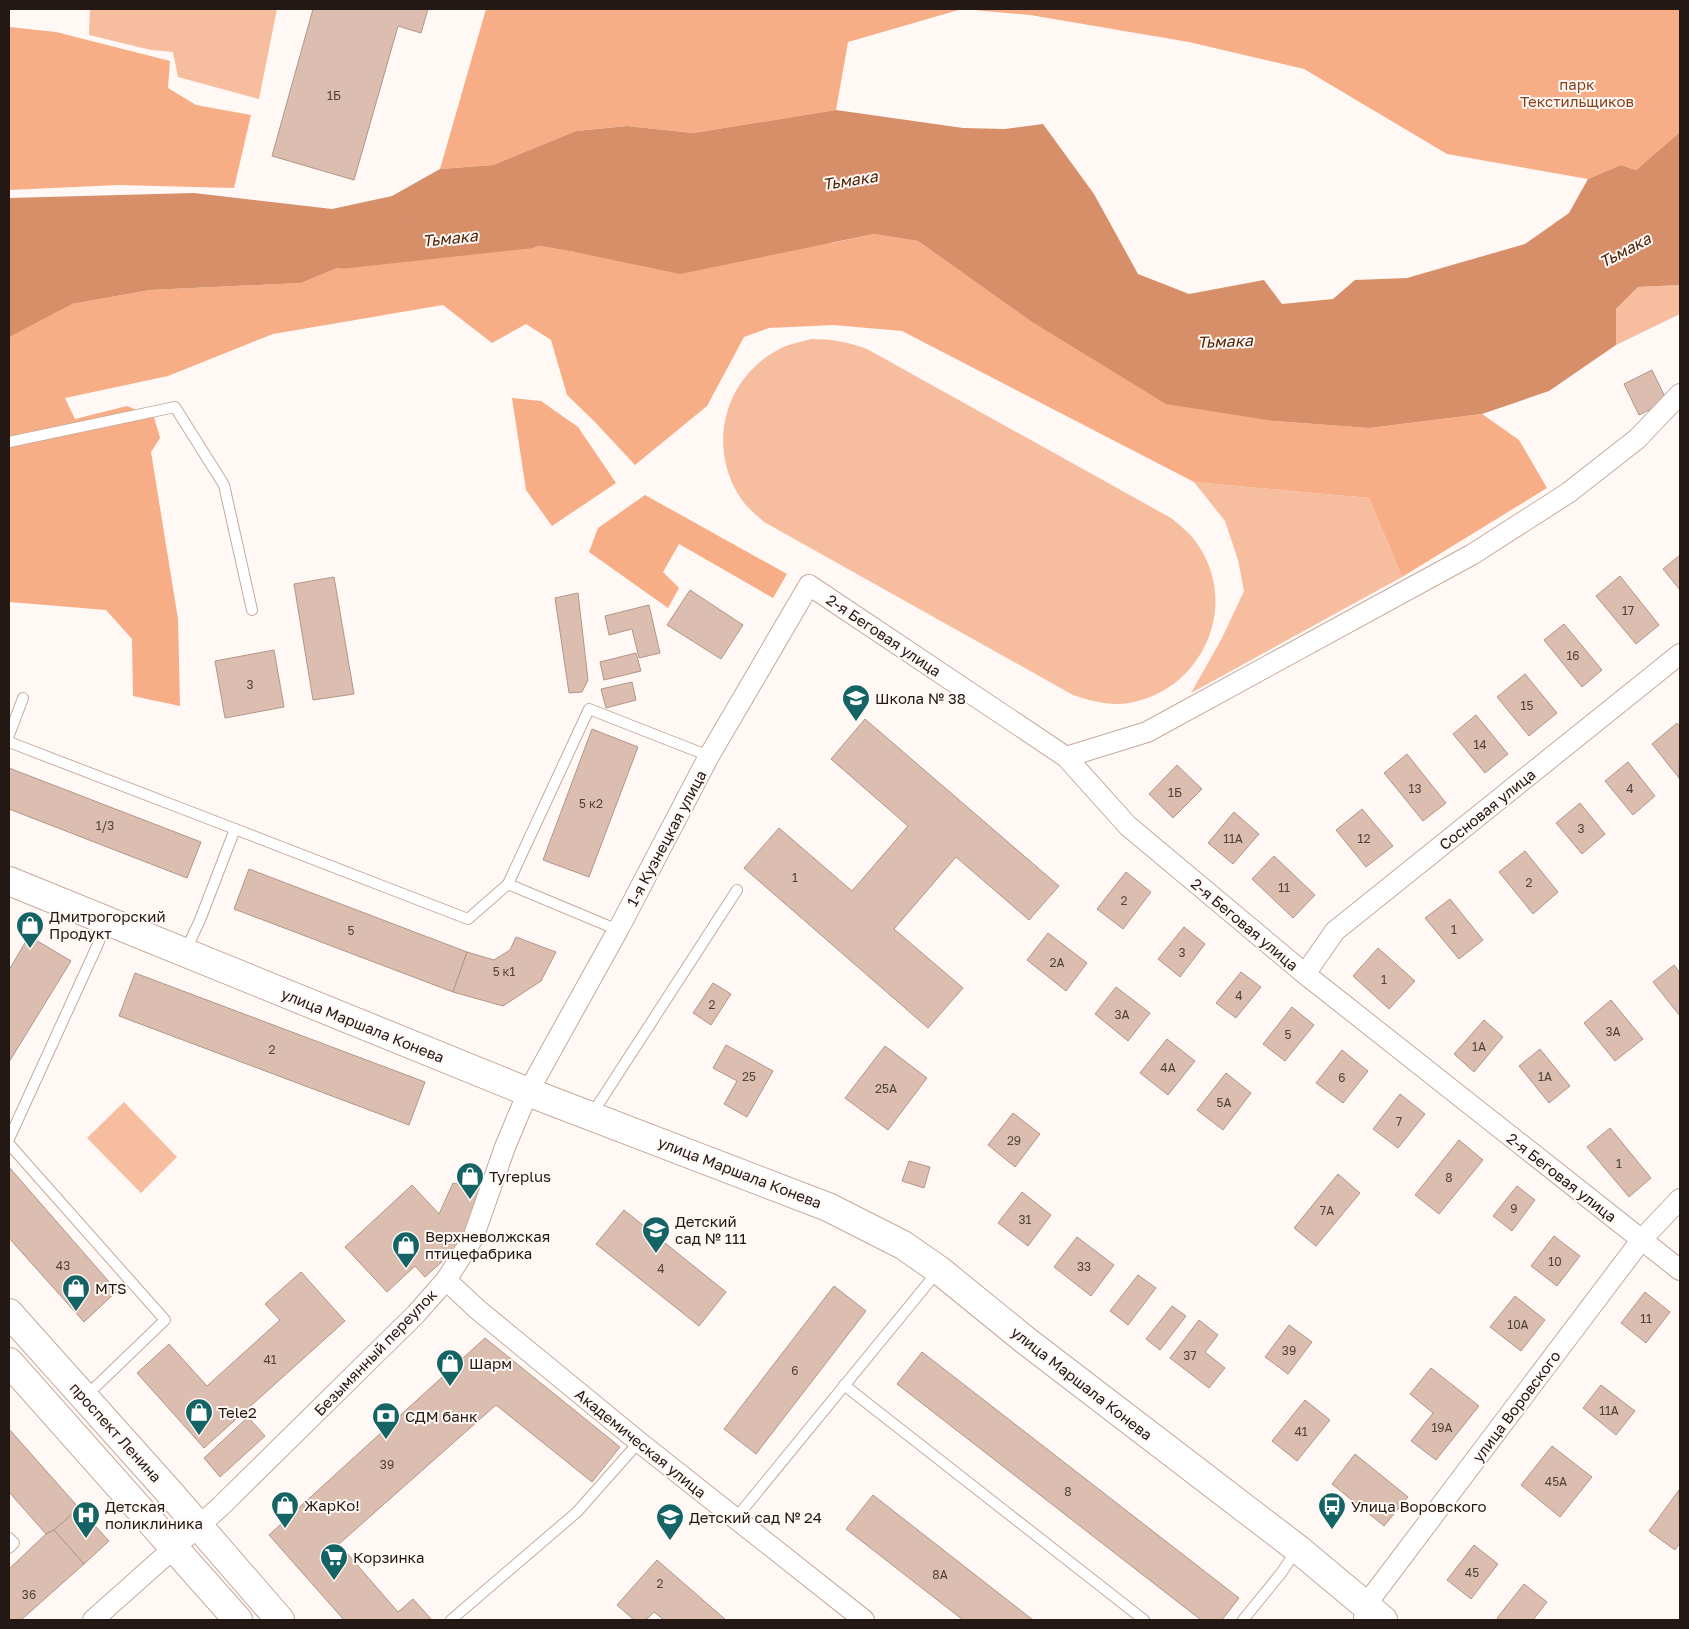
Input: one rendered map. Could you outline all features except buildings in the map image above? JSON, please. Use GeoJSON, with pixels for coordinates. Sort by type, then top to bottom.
{"type":"FeatureCollection","features":[{"type":"Feature","properties":{"kind":"main road","name":"улица Маршала Конева"},"geometry":{"type":"LineString","coordinates":[[9,881],[528,1092],[828,1206],[902,1245],[938,1270],[1025,1340],[1298,1549],[1370,1615]]}},
{"type":"Feature","properties":{"kind":"main road","name":"проспект Ленина"},"geometry":{"type":"LineString","coordinates":[[9,1313],[200,1527],[280,1620]]}},
{"type":"Feature","properties":{"kind":"main road"},"geometry":{"type":"LineString","coordinates":[[9,1362],[238,1620]]}},
{"type":"Feature","properties":{"kind":"street"},"geometry":{"type":"LineString","coordinates":[[1066,757],[1147,732],[1473,554],[1568,493],[1637,439],[1680,394]]}},
{"type":"Feature","properties":{"kind":"street","name":"2-я Беговая улица"},"geometry":{"type":"LineString","coordinates":[[809,585],[1066,757],[1128,826],[1305,974],[1680,1270]]}},
{"type":"Feature","properties":{"kind":"street","name":"1-я Кузнецкая улица"},"geometry":{"type":"LineString","coordinates":[[528,1092],[618,930],[709,756],[809,585]]}},
{"type":"Feature","properties":{"kind":"street","name":"Сосновая улица"},"geometry":{"type":"LineString","coordinates":[[1305,974],[1335,931],[1680,654]]}},
{"type":"Feature","properties":{"kind":"street","name":"Безымянный переулок"},"geometry":{"type":"LineString","coordinates":[[93,1620],[200,1527],[416,1314],[446,1280],[472,1238],[528,1092]]}},
{"type":"Feature","properties":{"kind":"street","name":"улица Воровского"},"geometry":{"type":"LineString","coordinates":[[1370,1615],[1642,1239],[1680,1199]]}},
{"type":"Feature","properties":{"kind":"street","name":"Академическая улица"},"geometry":{"type":"LineString","coordinates":[[446,1280],[477,1308],[639,1442],[864,1620]]}},
{"type":"Feature","properties":{"kind":"lane"},"geometry":{"type":"LineString","coordinates":[[9,442],[176,407],[224,484],[252,610]]}},
{"type":"Feature","properties":{"kind":"lane"},"geometry":{"type":"LineString","coordinates":[[9,735],[22,698]]}},
{"type":"Feature","properties":{"kind":"lane"},"geometry":{"type":"LineString","coordinates":[[9,742],[468,919],[508,884],[589,709],[709,756]]}},
{"type":"Feature","properties":{"kind":"lane"},"geometry":{"type":"LineString","coordinates":[[185,952],[200,920],[235,829]]}},
{"type":"Feature","properties":{"kind":"lane"},"geometry":{"type":"LineString","coordinates":[[508,884],[618,930]]}},
{"type":"Feature","properties":{"kind":"lane"},"geometry":{"type":"LineString","coordinates":[[592,1115],[737,890]]}},
{"type":"Feature","properties":{"kind":"lane"},"geometry":{"type":"LineString","coordinates":[[9,1140],[107,921]]}},
{"type":"Feature","properties":{"kind":"lane"},"geometry":{"type":"LineString","coordinates":[[9,1144],[166,1320],[85,1397]]}},
{"type":"Feature","properties":{"kind":"lane"},"geometry":{"type":"LineString","coordinates":[[736,1518],[938,1270]]}},
{"type":"Feature","properties":{"kind":"lane"},"geometry":{"type":"LineString","coordinates":[[844,1385],[1144,1620]]}},
{"type":"Feature","properties":{"kind":"lane"},"geometry":{"type":"LineString","coordinates":[[451,1620],[576,1512],[639,1442]]}},
{"type":"Feature","properties":{"kind":"lane"},"geometry":{"type":"LineString","coordinates":[[9,1538],[14,1543],[9,1548]]}},
{"type":"Feature","properties":{"kind":"lane"},"geometry":{"type":"LineString","coordinates":[[1243,1620],[1298,1549]]}},
{"type":"Feature","properties":{"kind":"shaded area"},"geometry":{"type":"Polygon","coordinates":[[[90,9],[277,9],[259,99],[178,77],[173,52],[151,50],[89,35],[90,9]]]}},
{"type":"Feature","properties":{"kind":"shaded area"},"geometry":{"type":"Polygon","coordinates":[[[1680,285],[1680,314],[1616,345],[1616,309],[1638,287],[1680,285]]]}},
{"type":"Feature","properties":{"kind":"shaded area"},"geometry":{"type":"Polygon","coordinates":[[[812,339],[840,341],[867,349],[1171,518],[1198,545],[1210,569],[1215,594],[1214,619],[1207,642],[1194,664],[1176,682],[1155,695],[1129,703],[1101,702],[1073,695],[764,522],[743,502],[729,475],[724,454],[723,434],[727,414],[734,395],[744,378],[758,363],[776,351],[794,343],[812,339]]]}},
{"type":"Feature","properties":{"kind":"shaded area"},"geometry":{"type":"Polygon","coordinates":[[[1194,482],[1369,498],[1402,577],[1191,693],[1222,638],[1244,591],[1238,560],[1225,521],[1194,482]]]}},
{"type":"Feature","properties":{"kind":"shaded area"},"geometry":{"type":"Polygon","coordinates":[[[124,1102],[177,1157],[141,1193],[87,1138],[124,1102]]]}},
{"type":"Feature","properties":{"kind":"green space"},"geometry":{"type":"Polygon","coordinates":[[[486,9],[962,9],[848,42],[836,110],[693,133],[627,126],[576,131],[493,165],[440,169],[486,9]]]}},
{"type":"Feature","properties":{"kind":"green space","name":"парк Текстильщиков"},"geometry":{"type":"Polygon","coordinates":[[[962,9],[1680,9],[1680,132],[1636,170],[1621,165],[1588,179],[1447,154],[1304,69],[1189,42],[1030,15],[962,9]]]}},
{"type":"Feature","properties":{"kind":"green space"},"geometry":{"type":"Polygon","coordinates":[[[9,27],[56,32],[170,61],[168,88],[196,105],[251,115],[234,188],[118,185],[9,190],[9,27]]]}},
{"type":"Feature","properties":{"kind":"green space"},"geometry":{"type":"Polygon","coordinates":[[[874,234],[918,241],[1029,320],[1274,421],[1369,428],[1482,414],[1519,440],[1547,488],[1402,577],[1369,498],[1194,482],[902,331],[833,325],[769,328],[744,337],[707,406],[635,465],[567,395],[551,340],[526,324],[492,343],[443,305],[273,334],[168,376],[65,398],[75,419],[127,406],[154,417],[160,438],[151,452],[178,619],[180,706],[133,696],[132,639],[106,610],[9,602],[9,300],[72,304],[150,290],[301,283],[400,242],[475,235],[575,252],[832,243],[874,234]]]}},
{"type":"Feature","properties":{"kind":"green space"},"geometry":{"type":"Polygon","coordinates":[[[512,398],[541,401],[578,427],[616,483],[552,526],[526,490],[512,398]]]}},
{"type":"Feature","properties":{"kind":"green space"},"geometry":{"type":"Polygon","coordinates":[[[645,495],[787,574],[773,598],[679,544],[663,572],[679,588],[668,608],[589,552],[598,528],[645,495]]]}},
{"type":"Feature","properties":{"kind":"water"},"geometry":{"type":"Polygon","coordinates":[[[836,110],[963,128],[1005,129],[1043,124],[1094,194],[1138,274],[1189,294],[1264,280],[1282,304],[1333,299],[1355,280],[1407,278],[1525,244],[1569,213],[1588,179],[1621,165],[1636,170],[1680,132],[1680,285],[1638,287],[1616,309],[1616,345],[1549,391],[1482,414],[1369,428],[1274,421],[1166,404],[1029,320],[918,241],[874,234],[680,274],[575,252],[475,235],[400,242],[301,283],[150,290],[72,304],[9,337],[9,198],[194,193],[332,209],[392,196],[440,169],[493,165],[576,131],[627,126],[693,133],[836,110]]]}},
{"type":"Feature","properties":{"kind":"waterway","name":"Тьмака"},"geometry":{"type":"LineString","coordinates":[[343,249],[528,229]]}},
{"type":"Feature","properties":{"kind":"place","name":"Школа № 38"},"geometry":{"type":"Point","coordinates":[856,722]}},
{"type":"Feature","properties":{"kind":"place","name":"Дмитрогорский Продукт"},"geometry":{"type":"Point","coordinates":[30,949]}},
{"type":"Feature","properties":{"kind":"place","name":"Tyreplus"},"geometry":{"type":"Point","coordinates":[470,1200]}},
{"type":"Feature","properties":{"kind":"place","name":"Детский сад № 111"},"geometry":{"type":"Point","coordinates":[656,1254]}},
{"type":"Feature","properties":{"kind":"place","name":"Верхневолжская птицефабрика"},"geometry":{"type":"Point","coordinates":[406,1269]}},
{"type":"Feature","properties":{"kind":"place","name":"MTS"},"geometry":{"type":"Point","coordinates":[76,1312]}},
{"type":"Feature","properties":{"kind":"place","name":"Шарм"},"geometry":{"type":"Point","coordinates":[450,1387]}},
{"type":"Feature","properties":{"kind":"place","name":"Tele2"},"geometry":{"type":"Point","coordinates":[199,1436]}},
{"type":"Feature","properties":{"kind":"place","name":"СДМ банк"},"geometry":{"type":"Point","coordinates":[386,1440]}},
{"type":"Feature","properties":{"kind":"place","name":"ЖарКо!"},"geometry":{"type":"Point","coordinates":[285,1529]}},
{"type":"Feature","properties":{"kind":"place","name":"Улица Воровского"},"geometry":{"type":"Point","coordinates":[1332,1530]}},
{"type":"Feature","properties":{"kind":"place","name":"Детская поликлиника"},"geometry":{"type":"Point","coordinates":[86,1539]}},
{"type":"Feature","properties":{"kind":"place","name":"Детский сад № 24"},"geometry":{"type":"Point","coordinates":[670,1541]}},
{"type":"Feature","properties":{"kind":"place","name":"Корзинка"},"geometry":{"type":"Point","coordinates":[334,1581]}}]}
